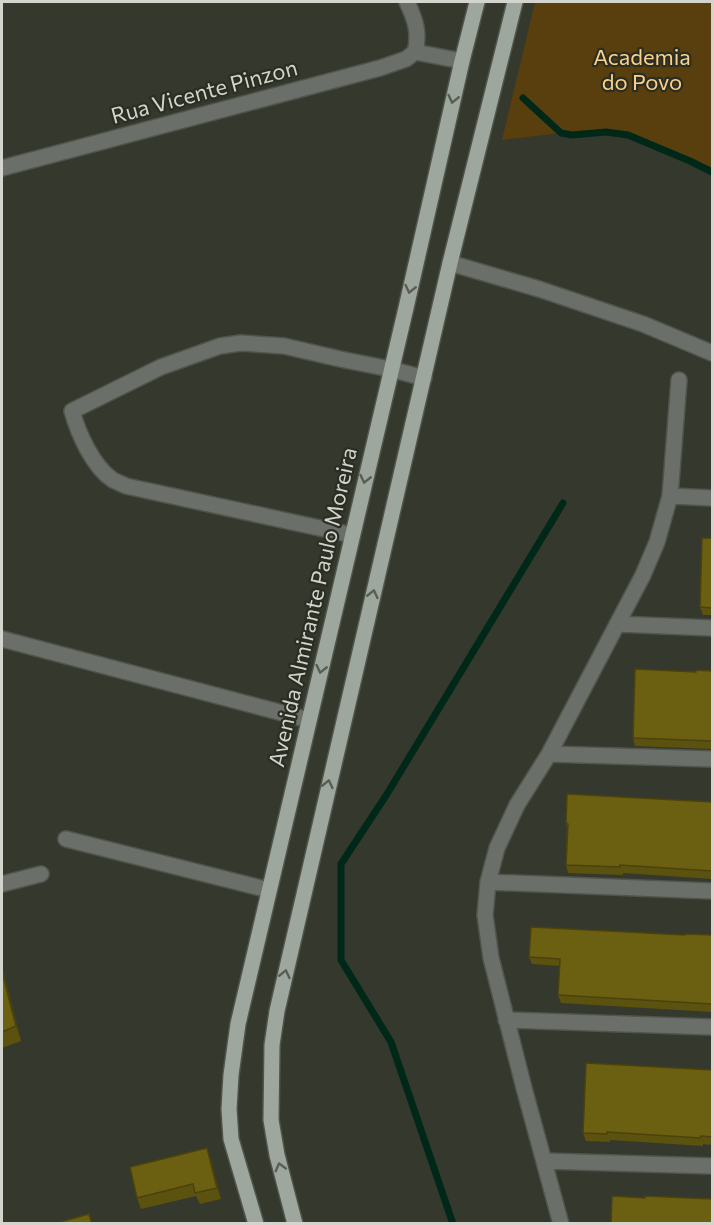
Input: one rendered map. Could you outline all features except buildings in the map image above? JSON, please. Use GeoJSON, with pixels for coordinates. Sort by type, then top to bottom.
{"type":"FeatureCollection","features":[{"type":"Feature","properties":{"kind":"main road","name":"Avenida Almirante Paulo Moreira"},"geometry":{"type":"LineString","coordinates":[[256,1224],[231,1139],[229,1109],[231,1075],[238,1024],[477,2]]}},
{"type":"Feature","properties":{"kind":"main road"},"geometry":{"type":"LineString","coordinates":[[295,1224],[277,1155],[271,1120],[272,1045],[277,1011],[450,263],[515,2]]}},
{"type":"Feature","properties":{"kind":"street"},"geometry":{"type":"LineString","coordinates":[[407,2],[417,27],[418,41],[415,52],[462,60]]}},
{"type":"Feature","properties":{"kind":"street","name":"Rua Vicente Pinzon"},"geometry":{"type":"LineString","coordinates":[[2,168],[380,68],[406,59],[415,52]]}},
{"type":"Feature","properties":{"kind":"street"},"geometry":{"type":"LineString","coordinates":[[450,263],[539,289],[643,324],[712,353]]}},
{"type":"Feature","properties":{"kind":"street"},"geometry":{"type":"LineString","coordinates":[[352,535],[126,486],[103,472],[87,448],[74,421],[72,411],[161,367],[212,349],[241,343],[284,346],[424,378]]}},
{"type":"Feature","properties":{"kind":"street"},"geometry":{"type":"LineString","coordinates":[[561,1224],[491,958],[485,915],[488,882],[497,848],[517,805],[549,754],[657,542],[670,496],[679,380]]}},
{"type":"Feature","properties":{"kind":"street"},"geometry":{"type":"LineString","coordinates":[[670,496],[712,498]]}},
{"type":"Feature","properties":{"kind":"street"},"geometry":{"type":"LineString","coordinates":[[617,624],[712,628]]}},
{"type":"Feature","properties":{"kind":"street"},"geometry":{"type":"LineString","coordinates":[[2,639],[309,720]]}},
{"type":"Feature","properties":{"kind":"street"},"geometry":{"type":"LineString","coordinates":[[549,754],[712,759]]}},
{"type":"Feature","properties":{"kind":"street"},"geometry":{"type":"LineString","coordinates":[[66,839],[269,890]]}},
{"type":"Feature","properties":{"kind":"street"},"geometry":{"type":"LineString","coordinates":[[2,884],[41,874]]}},
{"type":"Feature","properties":{"kind":"street"},"geometry":{"type":"LineString","coordinates":[[488,882],[712,891]]}},
{"type":"Feature","properties":{"kind":"street"},"geometry":{"type":"LineString","coordinates":[[506,1020],[712,1027]]}},
{"type":"Feature","properties":{"kind":"street"},"geometry":{"type":"LineString","coordinates":[[544,1161],[712,1166]]}},
{"type":"Feature","properties":{"kind":"green space","name":"Academia do Povo"},"geometry":{"type":"Polygon","coordinates":[[[535,2],[712,2],[712,172],[628,135],[606,132],[572,135],[561,133],[502,140],[535,2]]]}},
{"type":"Feature","properties":{"kind":"waterway"},"geometry":{"type":"LineString","coordinates":[[523,98],[561,133],[572,135],[606,132],[628,135],[712,172]]}},
{"type":"Feature","properties":{"kind":"waterway"},"geometry":{"type":"LineString","coordinates":[[453,1224],[391,1042],[341,960],[341,864],[387,794],[563,503]]}}]}
